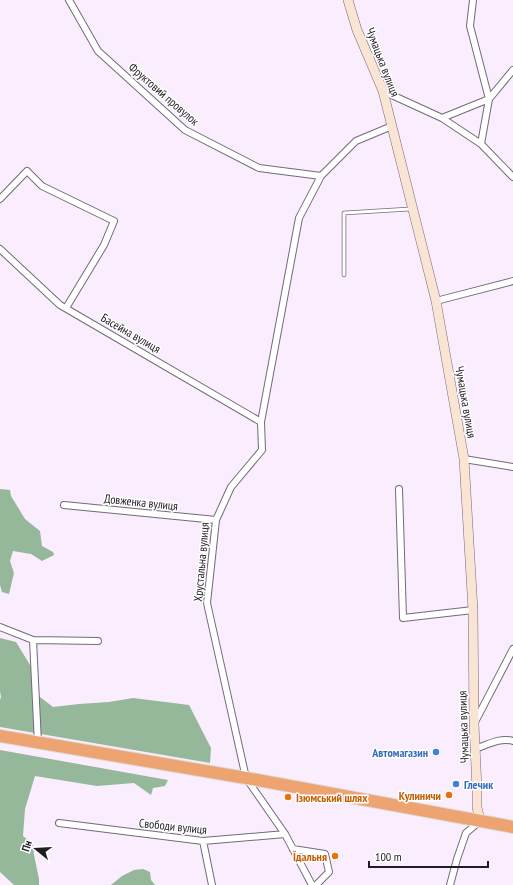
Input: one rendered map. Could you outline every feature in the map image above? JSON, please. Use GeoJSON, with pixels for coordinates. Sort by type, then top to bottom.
{"type":"FeatureCollection","features":[{"type":"Feature","properties":{"kind":"highway"},"geometry":{"type":"LineString","coordinates":[[0,736],[246,778],[513,827]]}},
{"type":"Feature","properties":{"kind":"street","name":"Фруктовий провулок"},"geometry":{"type":"LineString","coordinates":[[68,0],[98,51],[185,130],[259,168],[321,176]]}},
{"type":"Feature","properties":{"kind":"street","name":"Чумацька вулиця"},"geometry":{"type":"LineString","coordinates":[[348,0],[357,30],[383,91],[413,209],[436,301],[464,459],[473,610],[474,724],[477,789],[476,806],[480,821]]}},
{"type":"Feature","properties":{"kind":"street"},"geometry":{"type":"LineString","coordinates":[[473,0],[470,26],[489,99],[481,144]]}},
{"type":"Feature","properties":{"kind":"street"},"geometry":{"type":"LineString","coordinates":[[442,118],[489,99],[513,70]]}},
{"type":"Feature","properties":{"kind":"street"},"geometry":{"type":"LineString","coordinates":[[383,91],[442,118],[481,144],[513,177]]}},
{"type":"Feature","properties":{"kind":"street","name":"Хрустальна вулиця"},"geometry":{"type":"LineString","coordinates":[[246,778],[207,603],[216,520],[230,487],[262,450],[261,422],[299,218],[321,176],[356,141],[392,126]]}},
{"type":"Feature","properties":{"kind":"street"},"geometry":{"type":"LineString","coordinates":[[0,199],[27,171],[42,186],[114,221],[104,245],[66,308]]}},
{"type":"Feature","properties":{"kind":"street","name":"Басейна вулиця"},"geometry":{"type":"LineString","coordinates":[[0,249],[60,305],[261,422]]}},
{"type":"Feature","properties":{"kind":"street"},"geometry":{"type":"LineString","coordinates":[[436,301],[513,281]]}},
{"type":"Feature","properties":{"kind":"street"},"geometry":{"type":"LineString","coordinates":[[464,459],[513,467]]}},
{"type":"Feature","properties":{"kind":"street"},"geometry":{"type":"LineString","coordinates":[[399,489],[403,618],[473,610]]}},
{"type":"Feature","properties":{"kind":"street","name":"Довженка вулиця"},"geometry":{"type":"LineString","coordinates":[[64,505],[216,520]]}},
{"type":"Feature","properties":{"kind":"street"},"geometry":{"type":"LineString","coordinates":[[0,627],[33,640],[98,642]]}},
{"type":"Feature","properties":{"kind":"street"},"geometry":{"type":"LineString","coordinates":[[33,640],[38,743]]}},
{"type":"Feature","properties":{"kind":"street"},"geometry":{"type":"LineString","coordinates":[[474,724],[513,649]]}},
{"type":"Feature","properties":{"kind":"street"},"geometry":{"type":"LineString","coordinates":[[475,749],[497,741],[513,741]]}},
{"type":"Feature","properties":{"kind":"street"},"geometry":{"type":"LineString","coordinates":[[246,778],[285,834],[312,885]]}},
{"type":"Feature","properties":{"kind":"street"},"geometry":{"type":"LineString","coordinates":[[450,885],[466,833],[480,821]]}},
{"type":"Feature","properties":{"kind":"street","name":"Свободи вулиця"},"geometry":{"type":"LineString","coordinates":[[59,823],[203,841],[285,834]]}},
{"type":"Feature","properties":{"kind":"street"},"geometry":{"type":"LineString","coordinates":[[203,841],[212,885]]}},
{"type":"Feature","properties":{"kind":"street"},"geometry":{"type":"LineString","coordinates":[[292,849],[325,854],[329,872],[316,885]]}},
{"type":"Feature","properties":{"kind":"lane"},"geometry":{"type":"LineString","coordinates":[[344,275],[344,213],[413,209]]}},
{"type":"Feature","properties":{"kind":"green space"},"geometry":{"type":"Polygon","coordinates":[[[0,489],[10,490],[11,496],[25,519],[40,531],[42,546],[53,552],[54,555],[42,561],[31,554],[13,551],[10,561],[14,573],[9,594],[2,592],[0,585],[0,489]]]}},
{"type":"Feature","properties":{"kind":"green space"},"geometry":{"type":"Polygon","coordinates":[[[0,638],[16,642],[35,673],[36,694],[53,707],[109,702],[133,698],[189,705],[211,748],[210,763],[0,727],[0,638]]]}},
{"type":"Feature","properties":{"kind":"green space"},"geometry":{"type":"Polygon","coordinates":[[[0,750],[168,780],[165,786],[153,788],[151,795],[134,783],[97,786],[35,776],[25,809],[23,836],[33,844],[39,885],[14,885],[0,872],[0,750]]]}},
{"type":"Feature","properties":{"kind":"green space"},"geometry":{"type":"Polygon","coordinates":[[[143,869],[150,872],[151,880],[155,885],[111,885],[122,876],[134,870],[143,869]]]}},
{"type":"Feature","properties":{"kind":"place","name":"Автомагазин"},"geometry":{"type":"Point","coordinates":[436,752]}},
{"type":"Feature","properties":{"kind":"place","name":"Глечик"},"geometry":{"type":"Point","coordinates":[456,784]}},
{"type":"Feature","properties":{"kind":"place","name":"Кулиничи"},"geometry":{"type":"Point","coordinates":[449,795]}},
{"type":"Feature","properties":{"kind":"place","name":"Ізюмський шлях"},"geometry":{"type":"Point","coordinates":[288,797]}},
{"type":"Feature","properties":{"kind":"place","name":"Їдальня"},"geometry":{"type":"Point","coordinates":[335,856]}}]}
